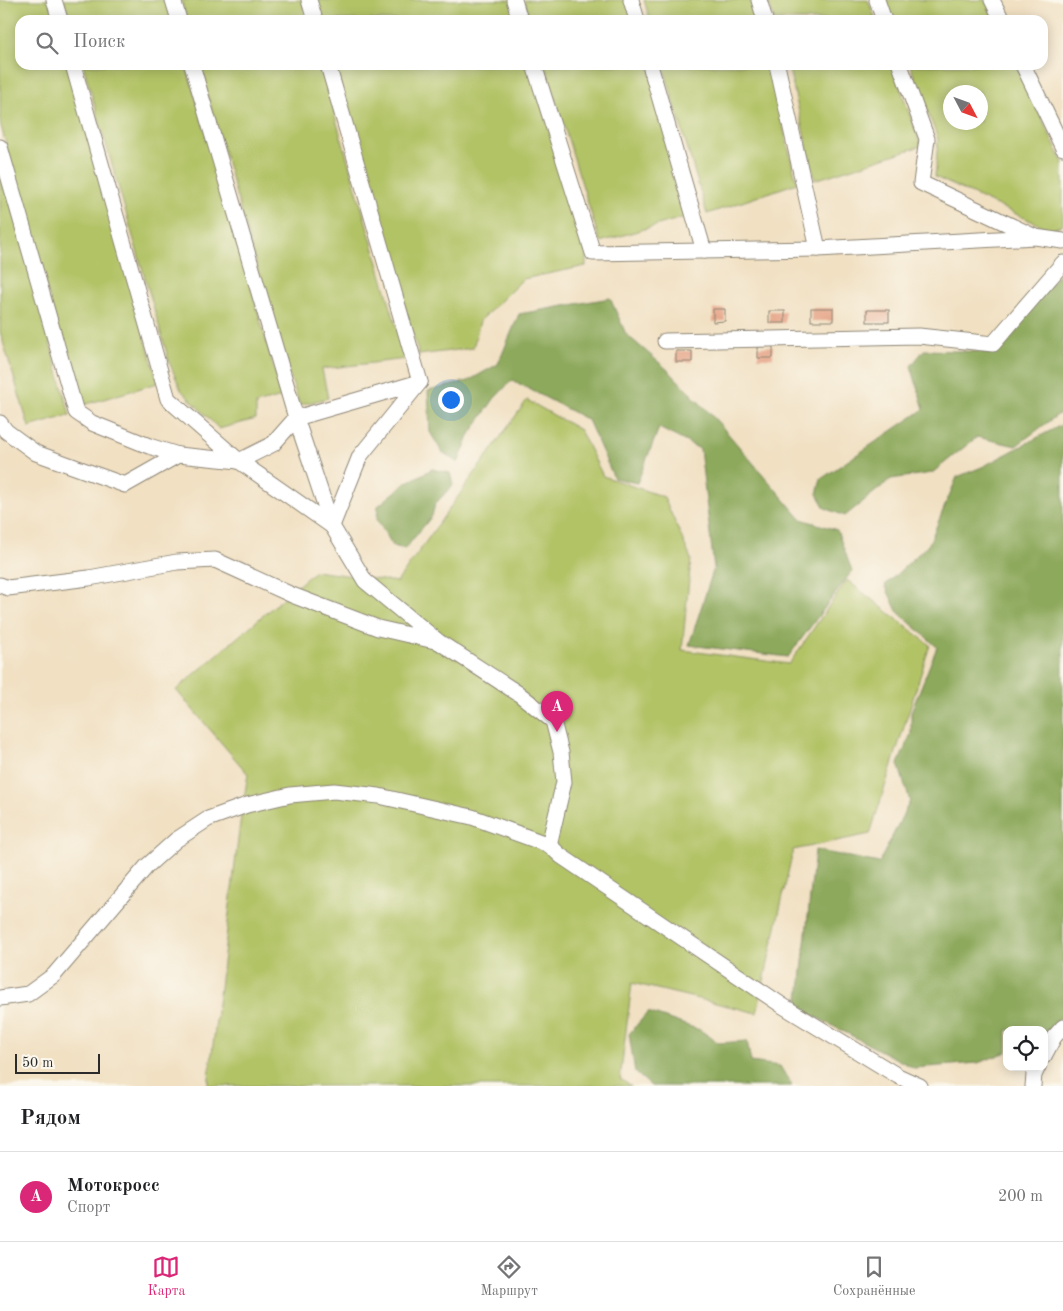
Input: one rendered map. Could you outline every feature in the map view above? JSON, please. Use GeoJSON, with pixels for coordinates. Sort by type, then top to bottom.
{"type":"FeatureCollection","features":[{"type":"Feature","properties":{"kind":"street"},"geometry":{"type":"LineString","coordinates":[[54,0],[58,15]]}},
{"type":"Feature","properties":{"kind":"street"},"geometry":{"type":"LineString","coordinates":[[173,0],[178,15]]}},
{"type":"Feature","properties":{"kind":"street"},"geometry":{"type":"LineString","coordinates":[[309,0],[314,15]]}},
{"type":"Feature","properties":{"kind":"street"},"geometry":{"type":"LineString","coordinates":[[514,0],[518,15]]}},
{"type":"Feature","properties":{"kind":"street"},"geometry":{"type":"LineString","coordinates":[[632,0],[636,15]]}},
{"type":"Feature","properties":{"kind":"street"},"geometry":{"type":"LineString","coordinates":[[759,0],[764,15]]}},
{"type":"Feature","properties":{"kind":"street"},"geometry":{"type":"LineString","coordinates":[[877,0],[882,15]]}},
{"type":"Feature","properties":{"kind":"street"},"geometry":{"type":"LineString","coordinates":[[992,0],[1000,15]]}},
{"type":"Feature","properties":{"kind":"street"},"geometry":{"type":"LineString","coordinates":[[74,70],[168,399],[239,462],[332,526]]}},
{"type":"Feature","properties":{"kind":"street"},"geometry":{"type":"LineString","coordinates":[[193,70],[296,418],[332,526],[365,581],[439,642],[518,694],[553,721],[561,752],[564,782],[549,845]]}},
{"type":"Feature","properties":{"kind":"street"},"geometry":{"type":"LineString","coordinates":[[329,70],[420,382]]}},
{"type":"Feature","properties":{"kind":"street"},"geometry":{"type":"LineString","coordinates":[[536,70],[593,253],[818,248],[1034,236]]}},
{"type":"Feature","properties":{"kind":"street"},"geometry":{"type":"LineString","coordinates":[[651,70],[704,251]]}},
{"type":"Feature","properties":{"kind":"street"},"geometry":{"type":"LineString","coordinates":[[779,70],[818,248]]}},
{"type":"Feature","properties":{"kind":"street"},"geometry":{"type":"LineString","coordinates":[[902,70],[927,139],[921,183],[1034,236],[1063,242]]}},
{"type":"Feature","properties":{"kind":"street"},"geometry":{"type":"LineString","coordinates":[[1026,70],[1063,148]]}},
{"type":"Feature","properties":{"kind":"street"},"geometry":{"type":"LineString","coordinates":[[0,147],[76,412],[92,422],[149,446],[178,454],[239,462],[273,444],[296,418],[420,382]]}},
{"type":"Feature","properties":{"kind":"street"},"geometry":{"type":"LineString","coordinates":[[665,341],[919,336],[993,344],[1063,262]]}},
{"type":"Feature","properties":{"kind":"street"},"geometry":{"type":"LineString","coordinates":[[332,526],[360,456],[420,382]]}},
{"type":"Feature","properties":{"kind":"street"},"geometry":{"type":"LineString","coordinates":[[0,423],[6,431],[36,453],[125,485],[178,454]]}},
{"type":"Feature","properties":{"kind":"street"},"geometry":{"type":"LineString","coordinates":[[0,585],[8,588],[89,578],[177,562],[214,560],[292,595],[378,628],[439,642]]}},
{"type":"Feature","properties":{"kind":"street"},"geometry":{"type":"LineString","coordinates":[[0,998],[28,994],[54,975],[147,866],[176,840],[208,819],[247,805],[290,795],[334,791],[379,796],[472,817],[549,845],[561,856],[783,1006],[898,1076],[920,1086]]}},
{"type":"Feature","properties":{"kind":"street"},"geometry":{"type":"LineString","coordinates":[[1048,1048],[1054,1036],[1063,1027]]}},
{"type":"Feature","properties":{"kind":"street"},"geometry":{"type":"LineString","coordinates":[[1034,1086],[1036,1071]]}},
{"type":"Feature","properties":{"kind":"green space"},"geometry":{"type":"Polygon","coordinates":[[[0,0],[50,0],[54,15],[15,15],[15,70],[69,70],[158,383],[80,406],[0,123],[0,0]]]}},
{"type":"Feature","properties":{"kind":"green space"},"geometry":{"type":"Polygon","coordinates":[[[64,0],[168,0],[172,15],[68,15],[64,0]]]}},
{"type":"Feature","properties":{"kind":"green space"},"geometry":{"type":"Polygon","coordinates":[[[181,0],[302,0],[306,15],[186,15],[181,0]]]}},
{"type":"Feature","properties":{"kind":"green space"},"geometry":{"type":"Polygon","coordinates":[[[315,0],[511,0],[516,15],[320,15],[315,0]]]}},
{"type":"Feature","properties":{"kind":"green space"},"geometry":{"type":"Polygon","coordinates":[[[524,0],[630,0],[634,15],[528,15],[524,0]]]}},
{"type":"Feature","properties":{"kind":"green space"},"geometry":{"type":"Polygon","coordinates":[[[644,0],[750,0],[754,15],[648,15],[644,0]]]}},
{"type":"Feature","properties":{"kind":"green space"},"geometry":{"type":"Polygon","coordinates":[[[768,0],[868,0],[874,15],[772,15],[768,0]]]}},
{"type":"Feature","properties":{"kind":"green space"},"geometry":{"type":"Polygon","coordinates":[[[886,0],[985,0],[992,15],[891,15],[886,0]]]}},
{"type":"Feature","properties":{"kind":"green space"},"geometry":{"type":"Polygon","coordinates":[[[84,70],[187,70],[282,397],[256,404],[256,419],[219,429],[181,390],[170,364],[84,70]]]}},
{"type":"Feature","properties":{"kind":"green space"},"geometry":{"type":"Polygon","coordinates":[[[200,70],[321,70],[406,359],[322,369],[328,398],[300,405],[281,351],[200,70]]]}},
{"type":"Feature","properties":{"kind":"green space"},"geometry":{"type":"Polygon","coordinates":[[[335,70],[531,70],[586,253],[586,266],[523,279],[480,321],[473,348],[419,355],[335,70]]]}},
{"type":"Feature","properties":{"kind":"green space"},"geometry":{"type":"Polygon","coordinates":[[[547,70],[650,70],[692,215],[600,242],[547,70]]]}},
{"type":"Feature","properties":{"kind":"green space"},"geometry":{"type":"Polygon","coordinates":[[[664,70],[769,70],[797,183],[707,214],[664,70]]]}},
{"type":"Feature","properties":{"kind":"green space"},"geometry":{"type":"Polygon","coordinates":[[[789,70],[894,70],[921,146],[815,180],[789,70]]]}},
{"type":"Feature","properties":{"kind":"green space"},"geometry":{"type":"Polygon","coordinates":[[[912,70],[1018,70],[1063,162],[1063,224],[1051,230],[935,177],[938,139],[912,70]]]}},
{"type":"Feature","properties":{"kind":"green space"},"geometry":{"type":"Polygon","coordinates":[[[0,164],[70,415],[29,427],[0,332],[0,164]]]}},
{"type":"Feature","properties":{"kind":"green space"},"geometry":{"type":"Polygon","coordinates":[[[1059,274],[1063,280],[1063,409],[1060,413],[1016,446],[977,437],[932,473],[891,479],[845,516],[825,508],[817,494],[821,479],[924,409],[911,366],[924,350],[994,352],[1059,274]]]}},
{"type":"Feature","properties":{"kind":"green space"},"geometry":{"type":"Polygon","coordinates":[[[610,298],[626,334],[669,371],[718,422],[801,519],[837,530],[852,571],[788,657],[689,645],[714,568],[700,449],[659,428],[637,483],[614,478],[588,420],[512,380],[494,399],[470,434],[458,463],[442,452],[430,432],[428,391],[468,381],[498,364],[519,314],[610,298]]]}},
{"type":"Feature","properties":{"kind":"green space"},"geometry":{"type":"Polygon","coordinates":[[[527,400],[580,430],[603,476],[664,497],[691,559],[682,650],[789,664],[847,580],[930,645],[870,834],[793,850],[757,1013],[632,983],[620,1079],[631,1086],[208,1086],[240,823],[248,774],[176,690],[315,571],[397,582],[527,400]]]}},
{"type":"Feature","properties":{"kind":"green space"},"geometry":{"type":"Polygon","coordinates":[[[1063,424],[1063,1015],[1048,1031],[1048,1026],[1003,1026],[1003,1054],[978,1063],[914,1068],[798,1008],[815,850],[879,863],[910,801],[898,764],[911,734],[911,712],[937,647],[897,611],[885,585],[929,544],[957,477],[982,467],[1063,424]]]}},
{"type":"Feature","properties":{"kind":"green space"},"geometry":{"type":"Polygon","coordinates":[[[432,469],[450,473],[453,485],[435,504],[432,516],[405,549],[393,546],[377,520],[378,506],[406,483],[432,469]]]}},
{"type":"Feature","properties":{"kind":"green space"},"geometry":{"type":"Polygon","coordinates":[[[648,1012],[700,1030],[719,1043],[747,1041],[751,1062],[780,1066],[792,1086],[651,1086],[635,1072],[629,1034],[648,1012]]]}},
{"type":"Feature","properties":{"kind":"building"},"geometry":{"type":"Polygon","coordinates":[[[811,308],[833,308],[833,321],[811,321],[811,308]]]}},
{"type":"Feature","properties":{"kind":"building"},"geometry":{"type":"Polygon","coordinates":[[[713,309],[725,309],[725,321],[713,322],[713,309]]]}},
{"type":"Feature","properties":{"kind":"building"},"geometry":{"type":"Polygon","coordinates":[[[867,310],[889,310],[889,322],[867,322],[867,310]]]}},
{"type":"Feature","properties":{"kind":"building"},"geometry":{"type":"Polygon","coordinates":[[[769,311],[785,311],[785,323],[769,323],[769,311]]]}},
{"type":"Feature","properties":{"kind":"building"},"geometry":{"type":"Polygon","coordinates":[[[773,346],[773,358],[758,358],[758,347],[773,346]]]}},
{"type":"Feature","properties":{"kind":"building"},"geometry":{"type":"Polygon","coordinates":[[[676,351],[692,351],[692,362],[676,362],[676,351]]]}},
{"type":"Feature","properties":{"kind":"place","name":"Мотокросс"},"geometry":{"type":"Point","coordinates":[557,732]}}]}
